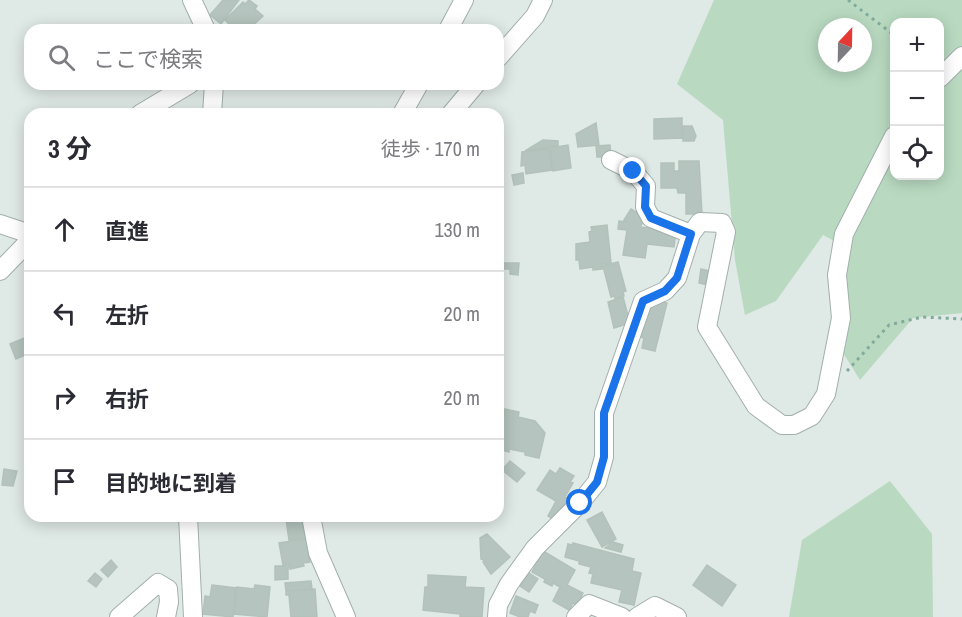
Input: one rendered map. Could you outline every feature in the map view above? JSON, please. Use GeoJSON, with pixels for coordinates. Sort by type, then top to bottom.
{"type":"FeatureCollection","features":[{"type":"Feature","properties":{"kind":"street"},"geometry":{"type":"LineString","coordinates":[[192,0],[203,24]]}},
{"type":"Feature","properties":{"kind":"street"},"geometry":{"type":"LineString","coordinates":[[451,24],[464,0]]}},
{"type":"Feature","properties":{"kind":"street"},"geometry":{"type":"LineString","coordinates":[[504,51],[535,16],[543,0]]}},
{"type":"Feature","properties":{"kind":"street"},"geometry":{"type":"LineString","coordinates":[[944,73],[962,56]]}},
{"type":"Feature","properties":{"kind":"street"},"geometry":{"type":"LineString","coordinates":[[150,108],[180,90]]}},
{"type":"Feature","properties":{"kind":"street"},"geometry":{"type":"LineString","coordinates":[[212,108],[214,90]]}},
{"type":"Feature","properties":{"kind":"street"},"geometry":{"type":"LineString","coordinates":[[405,108],[415,90]]}},
{"type":"Feature","properties":{"kind":"street"},"geometry":{"type":"LineString","coordinates":[[456,108],[471,90]]}},
{"type":"Feature","properties":{"kind":"street"},"geometry":{"type":"LineString","coordinates":[[497,617],[498,605],[509,584],[528,557],[597,482],[604,457],[604,413],[643,301],[665,291],[677,278],[691,234],[700,222],[722,223],[726,232],[707,327],[756,406],[782,425],[794,425],[812,416],[826,394],[841,318],[837,275],[844,234],[890,144]]}},
{"type":"Feature","properties":{"kind":"street"},"geometry":{"type":"LineString","coordinates":[[611,160],[633,171],[646,186],[645,207],[651,218],[691,234]]}},
{"type":"Feature","properties":{"kind":"street"},"geometry":{"type":"LineString","coordinates":[[0,224],[24,232]]}},
{"type":"Feature","properties":{"kind":"street"},"geometry":{"type":"LineString","coordinates":[[0,271],[24,246]]}},
{"type":"Feature","properties":{"kind":"street"},"geometry":{"type":"LineString","coordinates":[[119,617],[158,583],[168,589],[168,609],[192,608],[188,522]]}},
{"type":"Feature","properties":{"kind":"street"},"geometry":{"type":"LineString","coordinates":[[312,522],[318,553],[346,617]]}},
{"type":"Feature","properties":{"kind":"street"},"geometry":{"type":"LineString","coordinates":[[576,617],[589,604],[622,617]]}},
{"type":"Feature","properties":{"kind":"street"},"geometry":{"type":"LineString","coordinates":[[637,617],[655,606],[677,617]]}},
{"type":"Feature","properties":{"kind":"path"},"geometry":{"type":"LineString","coordinates":[[848,0],[890,32]]}},
{"type":"Feature","properties":{"kind":"path"},"geometry":{"type":"LineString","coordinates":[[828,382],[837,383],[889,325],[922,317],[962,319]]}},
{"type":"Feature","properties":{"kind":"green space"},"geometry":{"type":"Polygon","coordinates":[[[714,0],[962,0],[962,313],[913,318],[860,380],[840,348],[847,248],[823,235],[776,301],[745,315],[735,260],[723,120],[677,84],[714,0]]]}},
{"type":"Feature","properties":{"kind":"green space"},"geometry":{"type":"Polygon","coordinates":[[[890,481],[932,534],[933,617],[789,617],[802,540],[890,481]]]}},
{"type":"Feature","properties":{"kind":"building"},"geometry":{"type":"Polygon","coordinates":[[[223,0],[239,0],[221,24],[210,15],[223,0]]]}},
{"type":"Feature","properties":{"kind":"building"},"geometry":{"type":"Polygon","coordinates":[[[249,0],[257,6],[255,9],[263,16],[254,24],[229,24],[225,20],[243,2],[245,4],[249,0]]]}},
{"type":"Feature","properties":{"kind":"building"},"geometry":{"type":"Polygon","coordinates":[[[682,118],[682,138],[654,139],[654,119],[682,118]]]}},
{"type":"Feature","properties":{"kind":"building"},"geometry":{"type":"Polygon","coordinates":[[[596,123],[599,145],[578,147],[576,134],[596,123]]]}},
{"type":"Feature","properties":{"kind":"building"},"geometry":{"type":"Polygon","coordinates":[[[683,126],[692,126],[696,136],[694,141],[683,141],[683,126]]]}},
{"type":"Feature","properties":{"kind":"building"},"geometry":{"type":"Polygon","coordinates":[[[543,140],[558,141],[558,146],[525,151],[543,140]]]}},
{"type":"Feature","properties":{"kind":"building"},"geometry":{"type":"Polygon","coordinates":[[[568,145],[571,168],[553,171],[550,148],[568,145]]]}},
{"type":"Feature","properties":{"kind":"building"},"geometry":{"type":"Polygon","coordinates":[[[610,145],[611,157],[597,157],[596,146],[610,145]]]}},
{"type":"Feature","properties":{"kind":"building"},"geometry":{"type":"Polygon","coordinates":[[[549,149],[552,170],[526,174],[525,165],[521,166],[522,152],[549,149]]]}},
{"type":"Feature","properties":{"kind":"building"},"geometry":{"type":"Polygon","coordinates":[[[679,161],[699,161],[702,214],[686,214],[686,193],[678,193],[677,188],[661,188],[661,163],[674,163],[674,171],[679,171],[679,161]]]}},
{"type":"Feature","properties":{"kind":"building"},"geometry":{"type":"Polygon","coordinates":[[[523,173],[524,183],[514,185],[512,175],[523,173]]]}},
{"type":"Feature","properties":{"kind":"building"},"geometry":{"type":"Polygon","coordinates":[[[631,209],[645,218],[640,227],[676,231],[674,247],[647,244],[645,258],[623,255],[627,230],[618,229],[619,221],[628,222],[624,220],[631,209]]]}},
{"type":"Feature","properties":{"kind":"building"},"geometry":{"type":"Polygon","coordinates":[[[607,225],[611,263],[602,264],[602,269],[593,270],[593,267],[580,269],[579,260],[576,260],[576,244],[590,242],[591,227],[607,225]]]}},
{"type":"Feature","properties":{"kind":"building"},"geometry":{"type":"Polygon","coordinates":[[[618,262],[626,291],[623,292],[624,296],[615,298],[615,296],[611,297],[603,266],[618,262]]]}},
{"type":"Feature","properties":{"kind":"building"},"geometry":{"type":"Polygon","coordinates":[[[504,263],[519,263],[518,275],[510,274],[510,269],[504,269],[504,263]]]}},
{"type":"Feature","properties":{"kind":"building"},"geometry":{"type":"Polygon","coordinates":[[[701,269],[710,271],[708,285],[699,283],[701,269]]]}},
{"type":"Feature","properties":{"kind":"building"},"geometry":{"type":"Polygon","coordinates":[[[623,297],[630,323],[614,328],[608,302],[623,297]]]}},
{"type":"Feature","properties":{"kind":"building"},"geometry":{"type":"Polygon","coordinates":[[[656,300],[667,303],[655,351],[642,348],[644,338],[640,337],[650,304],[656,300]]]}},
{"type":"Feature","properties":{"kind":"building"},"geometry":{"type":"Polygon","coordinates":[[[24,338],[24,356],[16,359],[10,344],[24,338]]]}},
{"type":"Feature","properties":{"kind":"building"},"geometry":{"type":"Polygon","coordinates":[[[505,409],[519,412],[518,417],[535,421],[545,433],[539,458],[525,455],[525,452],[509,449],[509,452],[504,451],[505,409]]]}},
{"type":"Feature","properties":{"kind":"building"},"geometry":{"type":"Polygon","coordinates":[[[510,461],[525,473],[517,482],[504,472],[504,468],[510,461]]]}},
{"type":"Feature","properties":{"kind":"building"},"geometry":{"type":"Polygon","coordinates":[[[560,468],[574,476],[570,482],[573,483],[565,497],[569,500],[556,521],[548,516],[556,501],[537,490],[550,470],[556,474],[560,468]]]}},
{"type":"Feature","properties":{"kind":"building"},"geometry":{"type":"Polygon","coordinates":[[[4,469],[17,471],[13,486],[2,485],[4,469]]]}},
{"type":"Feature","properties":{"kind":"building"},"geometry":{"type":"Polygon","coordinates":[[[602,512],[616,539],[602,547],[587,520],[602,512]]]}},
{"type":"Feature","properties":{"kind":"building"},"geometry":{"type":"Polygon","coordinates":[[[286,522],[302,522],[305,538],[289,540],[286,522]]]}},
{"type":"Feature","properties":{"kind":"building"},"geometry":{"type":"Polygon","coordinates":[[[487,534],[510,557],[491,574],[484,560],[481,559],[480,538],[487,534]]]}},
{"type":"Feature","properties":{"kind":"building"},"geometry":{"type":"Polygon","coordinates":[[[306,539],[310,562],[290,569],[289,564],[283,565],[279,543],[306,539]]]}},
{"type":"Feature","properties":{"kind":"building"},"geometry":{"type":"Polygon","coordinates":[[[613,542],[623,545],[621,552],[605,548],[613,542]]]}},
{"type":"Feature","properties":{"kind":"building"},"geometry":{"type":"Polygon","coordinates":[[[573,543],[634,559],[632,571],[641,573],[634,605],[619,602],[622,590],[591,583],[593,574],[589,573],[591,567],[565,557],[568,544],[573,543]]]}},
{"type":"Feature","properties":{"kind":"building"},"geometry":{"type":"Polygon","coordinates":[[[543,551],[575,570],[567,585],[583,593],[577,605],[573,603],[569,610],[553,601],[560,587],[544,582],[545,579],[532,572],[543,551]]]}},
{"type":"Feature","properties":{"kind":"building"},"geometry":{"type":"Polygon","coordinates":[[[111,560],[117,567],[108,577],[101,570],[111,560]]]}},
{"type":"Feature","properties":{"kind":"building"},"geometry":{"type":"Polygon","coordinates":[[[707,565],[736,585],[722,606],[693,585],[707,565]]]}},
{"type":"Feature","properties":{"kind":"building"},"geometry":{"type":"Polygon","coordinates":[[[275,566],[288,566],[288,579],[275,580],[275,566]]]}},
{"type":"Feature","properties":{"kind":"building"},"geometry":{"type":"Polygon","coordinates":[[[95,573],[102,579],[96,587],[88,581],[95,573]]]}},
{"type":"Feature","properties":{"kind":"building"},"geometry":{"type":"Polygon","coordinates":[[[529,573],[538,579],[529,592],[520,586],[529,573]]]}},
{"type":"Feature","properties":{"kind":"building"},"geometry":{"type":"Polygon","coordinates":[[[428,575],[466,577],[465,587],[484,588],[482,617],[460,617],[460,614],[423,610],[428,575]]]}},
{"type":"Feature","properties":{"kind":"building"},"geometry":{"type":"Polygon","coordinates":[[[311,581],[312,589],[286,591],[285,583],[311,581]]]}},
{"type":"Feature","properties":{"kind":"building"},"geometry":{"type":"Polygon","coordinates":[[[212,585],[236,588],[233,617],[203,614],[205,596],[210,597],[212,585]]]}},
{"type":"Feature","properties":{"kind":"building"},"geometry":{"type":"Polygon","coordinates":[[[255,585],[270,587],[267,617],[234,614],[237,587],[254,589],[255,585]]]}},
{"type":"Feature","properties":{"kind":"building"},"geometry":{"type":"Polygon","coordinates":[[[315,589],[317,617],[291,617],[289,595],[286,595],[286,591],[315,589]]]}},
{"type":"Feature","properties":{"kind":"building"},"geometry":{"type":"Polygon","coordinates":[[[516,596],[538,605],[535,613],[530,611],[528,617],[520,617],[510,613],[516,596]]]}},
{"type":"Feature","properties":{"kind":"route"},"geometry":{"type":"LineString","coordinates":[[580,503],[597,482],[604,457],[604,413],[643,301],[665,291],[677,278],[691,234],[651,218],[645,207],[646,186],[633,171]]}}]}
